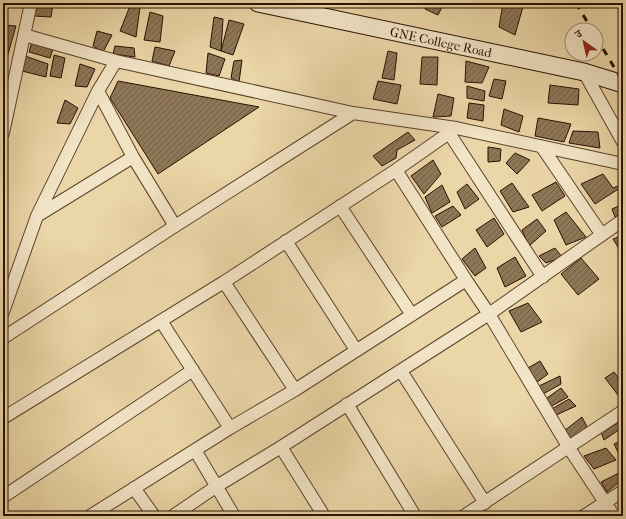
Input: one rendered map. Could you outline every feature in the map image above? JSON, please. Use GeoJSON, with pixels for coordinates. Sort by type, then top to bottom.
{"type":"FeatureCollection","features":[{"type":"Feature","properties":{"kind":"street"},"geometry":{"type":"LineString","coordinates":[[3,133],[31,3]]}},
{"type":"Feature","properties":{"kind":"street","name":"GNE College Road"},"geometry":{"type":"LineString","coordinates":[[258,3],[584,72],[623,84]]}},
{"type":"Feature","properties":{"kind":"street"},"geometry":{"type":"LineString","coordinates":[[24,35],[116,61],[353,113],[453,130],[623,164]]}},
{"type":"Feature","properties":{"kind":"street"},"geometry":{"type":"LineString","coordinates":[[3,312],[37,216],[98,91],[116,61]]}},
{"type":"Feature","properties":{"kind":"street"},"geometry":{"type":"LineString","coordinates":[[584,72],[623,142]]}},
{"type":"Feature","properties":{"kind":"street"},"geometry":{"type":"LineString","coordinates":[[98,91],[133,157],[175,226]]}},
{"type":"Feature","properties":{"kind":"street"},"geometry":{"type":"LineString","coordinates":[[3,338],[175,226],[353,113]]}},
{"type":"Feature","properties":{"kind":"street"},"geometry":{"type":"LineString","coordinates":[[3,418],[224,282],[396,170],[453,130]]}},
{"type":"Feature","properties":{"kind":"street"},"geometry":{"type":"LineString","coordinates":[[453,130],[543,277]]}},
{"type":"Feature","properties":{"kind":"street"},"geometry":{"type":"LineString","coordinates":[[542,147],[602,235]]}},
{"type":"Feature","properties":{"kind":"street"},"geometry":{"type":"LineString","coordinates":[[37,216],[133,157]]}},
{"type":"Feature","properties":{"kind":"street"},"geometry":{"type":"LineString","coordinates":[[396,170],[489,314],[569,448],[614,516]]}},
{"type":"Feature","properties":{"kind":"street"},"geometry":{"type":"LineString","coordinates":[[340,206],[412,315]]}},
{"type":"Feature","properties":{"kind":"street"},"geometry":{"type":"LineString","coordinates":[[173,516],[217,486],[281,447],[489,314],[623,220]]}},
{"type":"Feature","properties":{"kind":"street"},"geometry":{"type":"LineString","coordinates":[[286,242],[356,350]]}},
{"type":"Feature","properties":{"kind":"street"},"geometry":{"type":"LineString","coordinates":[[90,516],[230,428],[295,390],[466,280]]}},
{"type":"Feature","properties":{"kind":"street"},"geometry":{"type":"LineString","coordinates":[[224,282],[295,390]]}},
{"type":"Feature","properties":{"kind":"street"},"geometry":{"type":"LineString","coordinates":[[161,321],[230,428]]}},
{"type":"Feature","properties":{"kind":"street"},"geometry":{"type":"LineString","coordinates":[[3,497],[193,370]]}},
{"type":"Feature","properties":{"kind":"street"},"geometry":{"type":"LineString","coordinates":[[401,371],[485,503]]}},
{"type":"Feature","properties":{"kind":"street"},"geometry":{"type":"LineString","coordinates":[[347,404],[414,516]]}},
{"type":"Feature","properties":{"kind":"street"},"geometry":{"type":"LineString","coordinates":[[464,516],[623,411]]}},
{"type":"Feature","properties":{"kind":"street"},"geometry":{"type":"LineString","coordinates":[[281,447],[324,516]]}},
{"type":"Feature","properties":{"kind":"street"},"geometry":{"type":"LineString","coordinates":[[195,450],[234,516]]}},
{"type":"Feature","properties":{"kind":"street"},"geometry":{"type":"LineString","coordinates":[[134,488],[154,516]]}},
{"type":"Feature","properties":{"kind":"street"},"geometry":{"type":"LineString","coordinates":[[584,516],[623,491]]}},
{"type":"Feature","properties":{"kind":"building"},"geometry":{"type":"Polygon","coordinates":[[[38,3],[53,3],[51,17],[34,16],[38,3]]]}},
{"type":"Feature","properties":{"kind":"building"},"geometry":{"type":"Polygon","coordinates":[[[427,3],[444,3],[438,15],[425,9],[427,3]]]}},
{"type":"Feature","properties":{"kind":"building"},"geometry":{"type":"Polygon","coordinates":[[[503,3],[524,3],[515,35],[499,27],[503,3]]]}},
{"type":"Feature","properties":{"kind":"building"},"geometry":{"type":"Polygon","coordinates":[[[130,6],[140,7],[136,37],[120,31],[130,6]]]}},
{"type":"Feature","properties":{"kind":"building"},"geometry":{"type":"Polygon","coordinates":[[[150,12],[163,16],[160,42],[144,40],[150,12]]]}},
{"type":"Feature","properties":{"kind":"building"},"geometry":{"type":"Polygon","coordinates":[[[214,17],[223,19],[221,51],[210,47],[214,17]]]}},
{"type":"Feature","properties":{"kind":"building"},"geometry":{"type":"Polygon","coordinates":[[[229,20],[244,24],[233,55],[221,51],[229,20]]]}},
{"type":"Feature","properties":{"kind":"building"},"geometry":{"type":"Polygon","coordinates":[[[3,25],[16,26],[4,68],[3,68],[3,25]]]}},
{"type":"Feature","properties":{"kind":"building"},"geometry":{"type":"Polygon","coordinates":[[[97,31],[112,35],[103,52],[93,46],[97,31]]]}},
{"type":"Feature","properties":{"kind":"building"},"geometry":{"type":"Polygon","coordinates":[[[32,42],[53,49],[50,58],[29,52],[32,42]]]}},
{"type":"Feature","properties":{"kind":"building"},"geometry":{"type":"Polygon","coordinates":[[[115,46],[134,48],[135,57],[113,54],[115,46]]]}},
{"type":"Feature","properties":{"kind":"building"},"geometry":{"type":"Polygon","coordinates":[[[155,47],[175,51],[169,66],[152,61],[155,47]]]}},
{"type":"Feature","properties":{"kind":"building"},"geometry":{"type":"Polygon","coordinates":[[[388,51],[397,53],[394,80],[382,78],[388,51]]]}},
{"type":"Feature","properties":{"kind":"building"},"geometry":{"type":"Polygon","coordinates":[[[208,53],[225,59],[219,76],[206,73],[208,53]]]}},
{"type":"Feature","properties":{"kind":"building"},"geometry":{"type":"Polygon","coordinates":[[[54,55],[65,58],[61,78],[50,76],[54,55]]]}},
{"type":"Feature","properties":{"kind":"building"},"geometry":{"type":"Polygon","coordinates":[[[25,56],[48,64],[46,77],[22,71],[25,56]]]}},
{"type":"Feature","properties":{"kind":"building"},"geometry":{"type":"Polygon","coordinates":[[[422,57],[438,57],[437,85],[420,84],[422,57]]]}},
{"type":"Feature","properties":{"kind":"building"},"geometry":{"type":"Polygon","coordinates":[[[242,60],[239,82],[231,78],[234,61],[242,60]]]}},
{"type":"Feature","properties":{"kind":"building"},"geometry":{"type":"Polygon","coordinates":[[[466,61],[489,67],[482,83],[465,82],[466,61]]]}},
{"type":"Feature","properties":{"kind":"building"},"geometry":{"type":"Polygon","coordinates":[[[80,64],[95,69],[87,87],[75,86],[80,64]]]}},
{"type":"Feature","properties":{"kind":"building"},"geometry":{"type":"Polygon","coordinates":[[[494,79],[506,81],[502,99],[489,96],[494,79]]]}},
{"type":"Feature","properties":{"kind":"building"},"geometry":{"type":"Polygon","coordinates":[[[118,81],[259,107],[158,174],[110,98],[118,81]]]}},
{"type":"Feature","properties":{"kind":"building"},"geometry":{"type":"Polygon","coordinates":[[[378,81],[401,85],[397,104],[373,99],[378,81]]]}},
{"type":"Feature","properties":{"kind":"building"},"geometry":{"type":"Polygon","coordinates":[[[550,85],[579,89],[578,105],[548,103],[550,85]]]}},
{"type":"Feature","properties":{"kind":"building"},"geometry":{"type":"Polygon","coordinates":[[[467,86],[485,91],[484,101],[467,98],[467,86]]]}},
{"type":"Feature","properties":{"kind":"building"},"geometry":{"type":"Polygon","coordinates":[[[438,94],[454,98],[451,116],[433,117],[438,94]]]}},
{"type":"Feature","properties":{"kind":"building"},"geometry":{"type":"Polygon","coordinates":[[[65,100],[78,108],[70,124],[57,123],[65,100]]]}},
{"type":"Feature","properties":{"kind":"building"},"geometry":{"type":"Polygon","coordinates":[[[469,103],[484,105],[483,121],[467,118],[469,103]]]}},
{"type":"Feature","properties":{"kind":"building"},"geometry":{"type":"Polygon","coordinates":[[[504,109],[523,116],[519,132],[501,125],[504,109]]]}},
{"type":"Feature","properties":{"kind":"building"},"geometry":{"type":"Polygon","coordinates":[[[538,118],[571,124],[564,142],[535,136],[538,118]]]}},
{"type":"Feature","properties":{"kind":"building"},"geometry":{"type":"Polygon","coordinates":[[[573,131],[598,132],[600,148],[569,143],[573,131]]]}},
{"type":"Feature","properties":{"kind":"building"},"geometry":{"type":"Polygon","coordinates":[[[408,132],[415,140],[397,150],[396,158],[382,166],[373,156],[408,132]]]}},
{"type":"Feature","properties":{"kind":"building"},"geometry":{"type":"Polygon","coordinates":[[[488,147],[501,149],[500,161],[488,162],[488,147]]]}},
{"type":"Feature","properties":{"kind":"building"},"geometry":{"type":"Polygon","coordinates":[[[515,153],[530,160],[517,174],[506,163],[515,153]]]}},
{"type":"Feature","properties":{"kind":"building"},"geometry":{"type":"Polygon","coordinates":[[[433,160],[441,174],[424,194],[411,176],[433,160]]]}},
{"type":"Feature","properties":{"kind":"building"},"geometry":{"type":"Polygon","coordinates":[[[603,174],[613,188],[623,184],[623,186],[595,204],[581,184],[603,174]]]}},
{"type":"Feature","properties":{"kind":"building"},"geometry":{"type":"Polygon","coordinates":[[[556,182],[565,196],[542,211],[532,195],[556,182]]]}},
{"type":"Feature","properties":{"kind":"building"},"geometry":{"type":"Polygon","coordinates":[[[512,183],[529,207],[513,212],[500,191],[512,183]]]}},
{"type":"Feature","properties":{"kind":"building"},"geometry":{"type":"Polygon","coordinates":[[[467,184],[479,199],[465,209],[457,192],[467,184]]]}},
{"type":"Feature","properties":{"kind":"building"},"geometry":{"type":"Polygon","coordinates":[[[442,185],[450,202],[432,213],[425,197],[442,185]]]}},
{"type":"Feature","properties":{"kind":"building"},"geometry":{"type":"Polygon","coordinates":[[[623,204],[623,212],[615,217],[612,209],[623,204]]]}},
{"type":"Feature","properties":{"kind":"building"},"geometry":{"type":"Polygon","coordinates":[[[453,206],[461,215],[442,227],[435,216],[453,206]]]}},
{"type":"Feature","properties":{"kind":"building"},"geometry":{"type":"Polygon","coordinates":[[[566,212],[586,237],[566,245],[554,220],[566,212]]]}},
{"type":"Feature","properties":{"kind":"building"},"geometry":{"type":"Polygon","coordinates":[[[494,218],[504,234],[487,247],[476,230],[494,218]]]}},
{"type":"Feature","properties":{"kind":"building"},"geometry":{"type":"Polygon","coordinates":[[[537,219],[546,231],[529,246],[522,230],[537,219]]]}},
{"type":"Feature","properties":{"kind":"building"},"geometry":{"type":"Polygon","coordinates":[[[623,235],[623,255],[613,239],[623,235]]]}},
{"type":"Feature","properties":{"kind":"building"},"geometry":{"type":"Polygon","coordinates":[[[475,248],[486,268],[475,276],[462,259],[475,248]]]}},
{"type":"Feature","properties":{"kind":"building"},"geometry":{"type":"Polygon","coordinates":[[[555,248],[562,257],[546,263],[539,256],[555,248]]]}},
{"type":"Feature","properties":{"kind":"building"},"geometry":{"type":"Polygon","coordinates":[[[515,257],[526,276],[505,287],[497,268],[515,257]]]}},
{"type":"Feature","properties":{"kind":"building"},"geometry":{"type":"Polygon","coordinates":[[[581,258],[599,279],[578,295],[561,274],[581,258]]]}},
{"type":"Feature","properties":{"kind":"building"},"geometry":{"type":"Polygon","coordinates":[[[528,303],[542,322],[521,332],[509,311],[528,303]]]}},
{"type":"Feature","properties":{"kind":"building"},"geometry":{"type":"Polygon","coordinates":[[[540,361],[548,374],[536,383],[528,368],[540,361]]]}},
{"type":"Feature","properties":{"kind":"building"},"geometry":{"type":"Polygon","coordinates":[[[614,372],[623,384],[623,399],[621,399],[605,378],[614,372]]]}},
{"type":"Feature","properties":{"kind":"building"},"geometry":{"type":"Polygon","coordinates":[[[560,376],[561,384],[543,394],[539,386],[560,376]]]}},
{"type":"Feature","properties":{"kind":"building"},"geometry":{"type":"Polygon","coordinates":[[[561,388],[568,397],[548,408],[543,401],[561,388]]]}},
{"type":"Feature","properties":{"kind":"building"},"geometry":{"type":"Polygon","coordinates":[[[569,399],[576,406],[554,416],[550,410],[569,399]]]}},
{"type":"Feature","properties":{"kind":"building"},"geometry":{"type":"Polygon","coordinates":[[[582,417],[587,427],[570,440],[564,431],[582,417]]]}},
{"type":"Feature","properties":{"kind":"building"},"geometry":{"type":"Polygon","coordinates":[[[622,421],[623,427],[604,440],[601,432],[622,421]]]}},
{"type":"Feature","properties":{"kind":"building"},"geometry":{"type":"Polygon","coordinates":[[[623,440],[623,454],[620,456],[614,444],[623,440]]]}},
{"type":"Feature","properties":{"kind":"building"},"geometry":{"type":"Polygon","coordinates":[[[606,448],[616,460],[594,469],[584,456],[606,448]]]}},
{"type":"Feature","properties":{"kind":"building"},"geometry":{"type":"Polygon","coordinates":[[[623,471],[623,479],[607,492],[601,482],[623,471]]]}},
{"type":"Feature","properties":{"kind":"railway"},"geometry":{"type":"LineString","coordinates":[[576,3],[587,22]]}},
{"type":"Feature","properties":{"kind":"railway"},"geometry":{"type":"LineString","coordinates":[[604,50],[623,82]]}}]}
